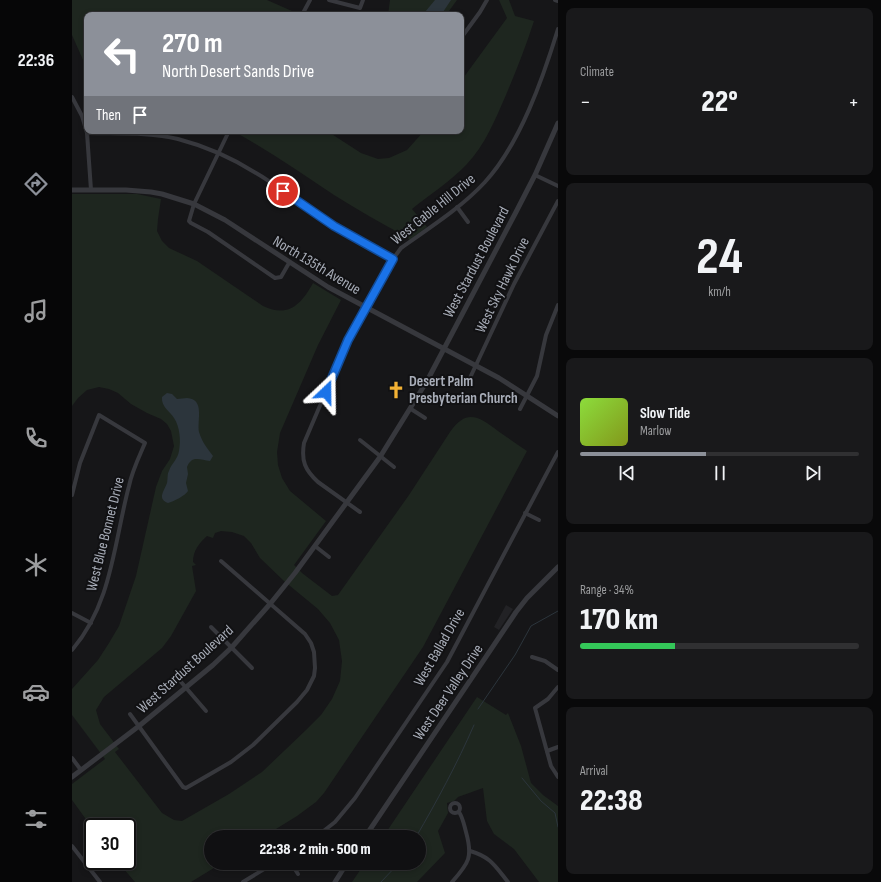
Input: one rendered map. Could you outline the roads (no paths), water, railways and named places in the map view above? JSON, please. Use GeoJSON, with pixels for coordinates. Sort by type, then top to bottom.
{"type":"FeatureCollection","features":[{"type":"Feature","properties":{"kind":"street"},"geometry":{"type":"LineString","coordinates":[[304,12],[310,0]]}},
{"type":"Feature","properties":{"kind":"street"},"geometry":{"type":"LineString","coordinates":[[329,0],[360,8],[363,0]]}},
{"type":"Feature","properties":{"kind":"street"},"geometry":{"type":"LineString","coordinates":[[464,34],[487,0]]}},
{"type":"Feature","properties":{"kind":"street","name":"West Gable Hill Drive"},"geometry":{"type":"LineString","coordinates":[[347,503],[312,476],[307,470],[302,453],[304,443],[345,347],[365,308],[393,259],[401,248],[457,207],[485,182],[507,153],[539,84],[558,29]]}},
{"type":"Feature","properties":{"kind":"street"},"geometry":{"type":"LineString","coordinates":[[72,97],[73,102],[82,116],[84,123]]}},
{"type":"Feature","properties":{"kind":"street","name":"West Stardust Boulevard"},"geometry":{"type":"LineString","coordinates":[[72,777],[186,688],[232,647],[270,604],[347,503],[380,457],[411,409],[535,175],[558,123]]}},
{"type":"Feature","properties":{"kind":"street"},"geometry":{"type":"LineString","coordinates":[[87,134],[91,190]]}},
{"type":"Feature","properties":{"kind":"street"},"geometry":{"type":"LineString","coordinates":[[145,134],[192,143],[236,161],[257,173],[334,226],[393,259]]}},
{"type":"Feature","properties":{"kind":"street"},"geometry":{"type":"LineString","coordinates":[[228,134],[194,204],[189,217],[191,223],[208,232],[275,278],[281,277],[289,263]]}},
{"type":"Feature","properties":{"kind":"street"},"geometry":{"type":"LineString","coordinates":[[535,175],[558,186]]}},
{"type":"Feature","properties":{"kind":"street","name":"North 135th Avenue"},"geometry":{"type":"LineString","coordinates":[[72,190],[122,190],[151,192],[194,204],[225,220],[328,287],[476,366],[528,396],[558,416]]}},
{"type":"Feature","properties":{"kind":"street","name":"West Sky Hawk Drive"},"geometry":{"type":"LineString","coordinates":[[469,380],[514,284],[558,201]]}},
{"type":"Feature","properties":{"kind":"street"},"geometry":{"type":"LineString","coordinates":[[457,207],[468,222]]}},
{"type":"Feature","properties":{"kind":"street"},"geometry":{"type":"LineString","coordinates":[[520,409],[537,376],[546,335],[558,306]]}},
{"type":"Feature","properties":{"kind":"street"},"geometry":{"type":"LineString","coordinates":[[411,409],[425,418]]}},
{"type":"Feature","properties":{"kind":"street","name":"West Blue Bonnet Drive"},"geometry":{"type":"LineString","coordinates":[[72,495],[80,463],[99,415],[145,443],[129,485],[108,581],[91,623],[72,650]]}},
{"type":"Feature","properties":{"kind":"street"},"geometry":{"type":"LineString","coordinates":[[360,440],[394,467]]}},
{"type":"Feature","properties":{"kind":"street","name":"West Ballad Drive"},"geometry":{"type":"LineString","coordinates":[[325,830],[344,812],[447,662],[558,452]]}},
{"type":"Feature","properties":{"kind":"street"},"geometry":{"type":"LineString","coordinates":[[554,459],[558,462]]}},
{"type":"Feature","properties":{"kind":"street"},"geometry":{"type":"LineString","coordinates":[[347,503],[360,512]]}},
{"type":"Feature","properties":{"kind":"street"},"geometry":{"type":"LineString","coordinates":[[525,512],[539,520]]}},
{"type":"Feature","properties":{"kind":"street"},"geometry":{"type":"LineString","coordinates":[[315,546],[329,557]]}},
{"type":"Feature","properties":{"kind":"street"},"geometry":{"type":"LineString","coordinates":[[130,714],[184,788],[188,788],[217,771],[253,746],[307,690],[314,676],[315,668],[314,652],[311,643],[305,634],[221,561]]}},
{"type":"Feature","properties":{"kind":"street","name":"West Deer Valley Drive"},"geometry":{"type":"LineString","coordinates":[[370,830],[514,616],[527,598],[558,567]]}},
{"type":"Feature","properties":{"kind":"street"},"geometry":{"type":"LineString","coordinates":[[72,613],[91,623]]}},
{"type":"Feature","properties":{"kind":"street"},"geometry":{"type":"LineString","coordinates":[[211,627],[252,668]]}},
{"type":"Feature","properties":{"kind":"street"},"geometry":{"type":"LineString","coordinates":[[532,657],[545,661],[558,670]]}},
{"type":"Feature","properties":{"kind":"street"},"geometry":{"type":"LineString","coordinates":[[175,675],[206,711]]}},
{"type":"Feature","properties":{"kind":"street"},"geometry":{"type":"LineString","coordinates":[[558,687],[548,699],[535,708],[551,766],[558,777]]}},
{"type":"Feature","properties":{"kind":"street"},"geometry":{"type":"LineString","coordinates":[[547,751],[558,747]]}},
{"type":"Feature","properties":{"kind":"street"},"geometry":{"type":"LineString","coordinates":[[72,758],[81,770]]}},
{"type":"Feature","properties":{"kind":"street"},"geometry":{"type":"LineString","coordinates":[[452,882],[466,866],[470,851],[464,824],[458,812]]}},
{"type":"Feature","properties":{"kind":"street"},"geometry":{"type":"LineString","coordinates":[[72,846],[100,882]]}},
{"type":"Feature","properties":{"kind":"street"},"geometry":{"type":"LineString","coordinates":[[470,851],[479,853],[490,860],[508,882]]}},
{"type":"Feature","properties":{"kind":"street"},"geometry":{"type":"LineString","coordinates":[[242,882],[262,870]]}},
{"type":"Feature","properties":{"kind":"street"},"geometry":{"type":"LineString","coordinates":[[295,870],[298,874]]}},
{"type":"Feature","properties":{"kind":"street"},"geometry":{"type":"LineString","coordinates":[[335,882],[343,870]]}},
{"type":"Feature","properties":{"kind":"waterway"},"geometry":{"type":"LineString","coordinates":[[478,709],[515,655],[531,626],[558,611]]}},
{"type":"Feature","properties":{"kind":"waterway"},"geometry":{"type":"LineString","coordinates":[[420,830],[461,754],[474,725]]}},
{"type":"Feature","properties":{"kind":"waterway"},"geometry":{"type":"LineString","coordinates":[[522,778],[541,801],[555,813],[558,827]]}},
{"type":"Feature","properties":{"kind":"waterway"},"geometry":{"type":"LineString","coordinates":[[381,882],[392,870]]}},
{"type":"Feature","properties":{"kind":"place","name":"Desert Palm Presbyterian Church"},"geometry":{"type":"Point","coordinates":[396,390]}}]}
